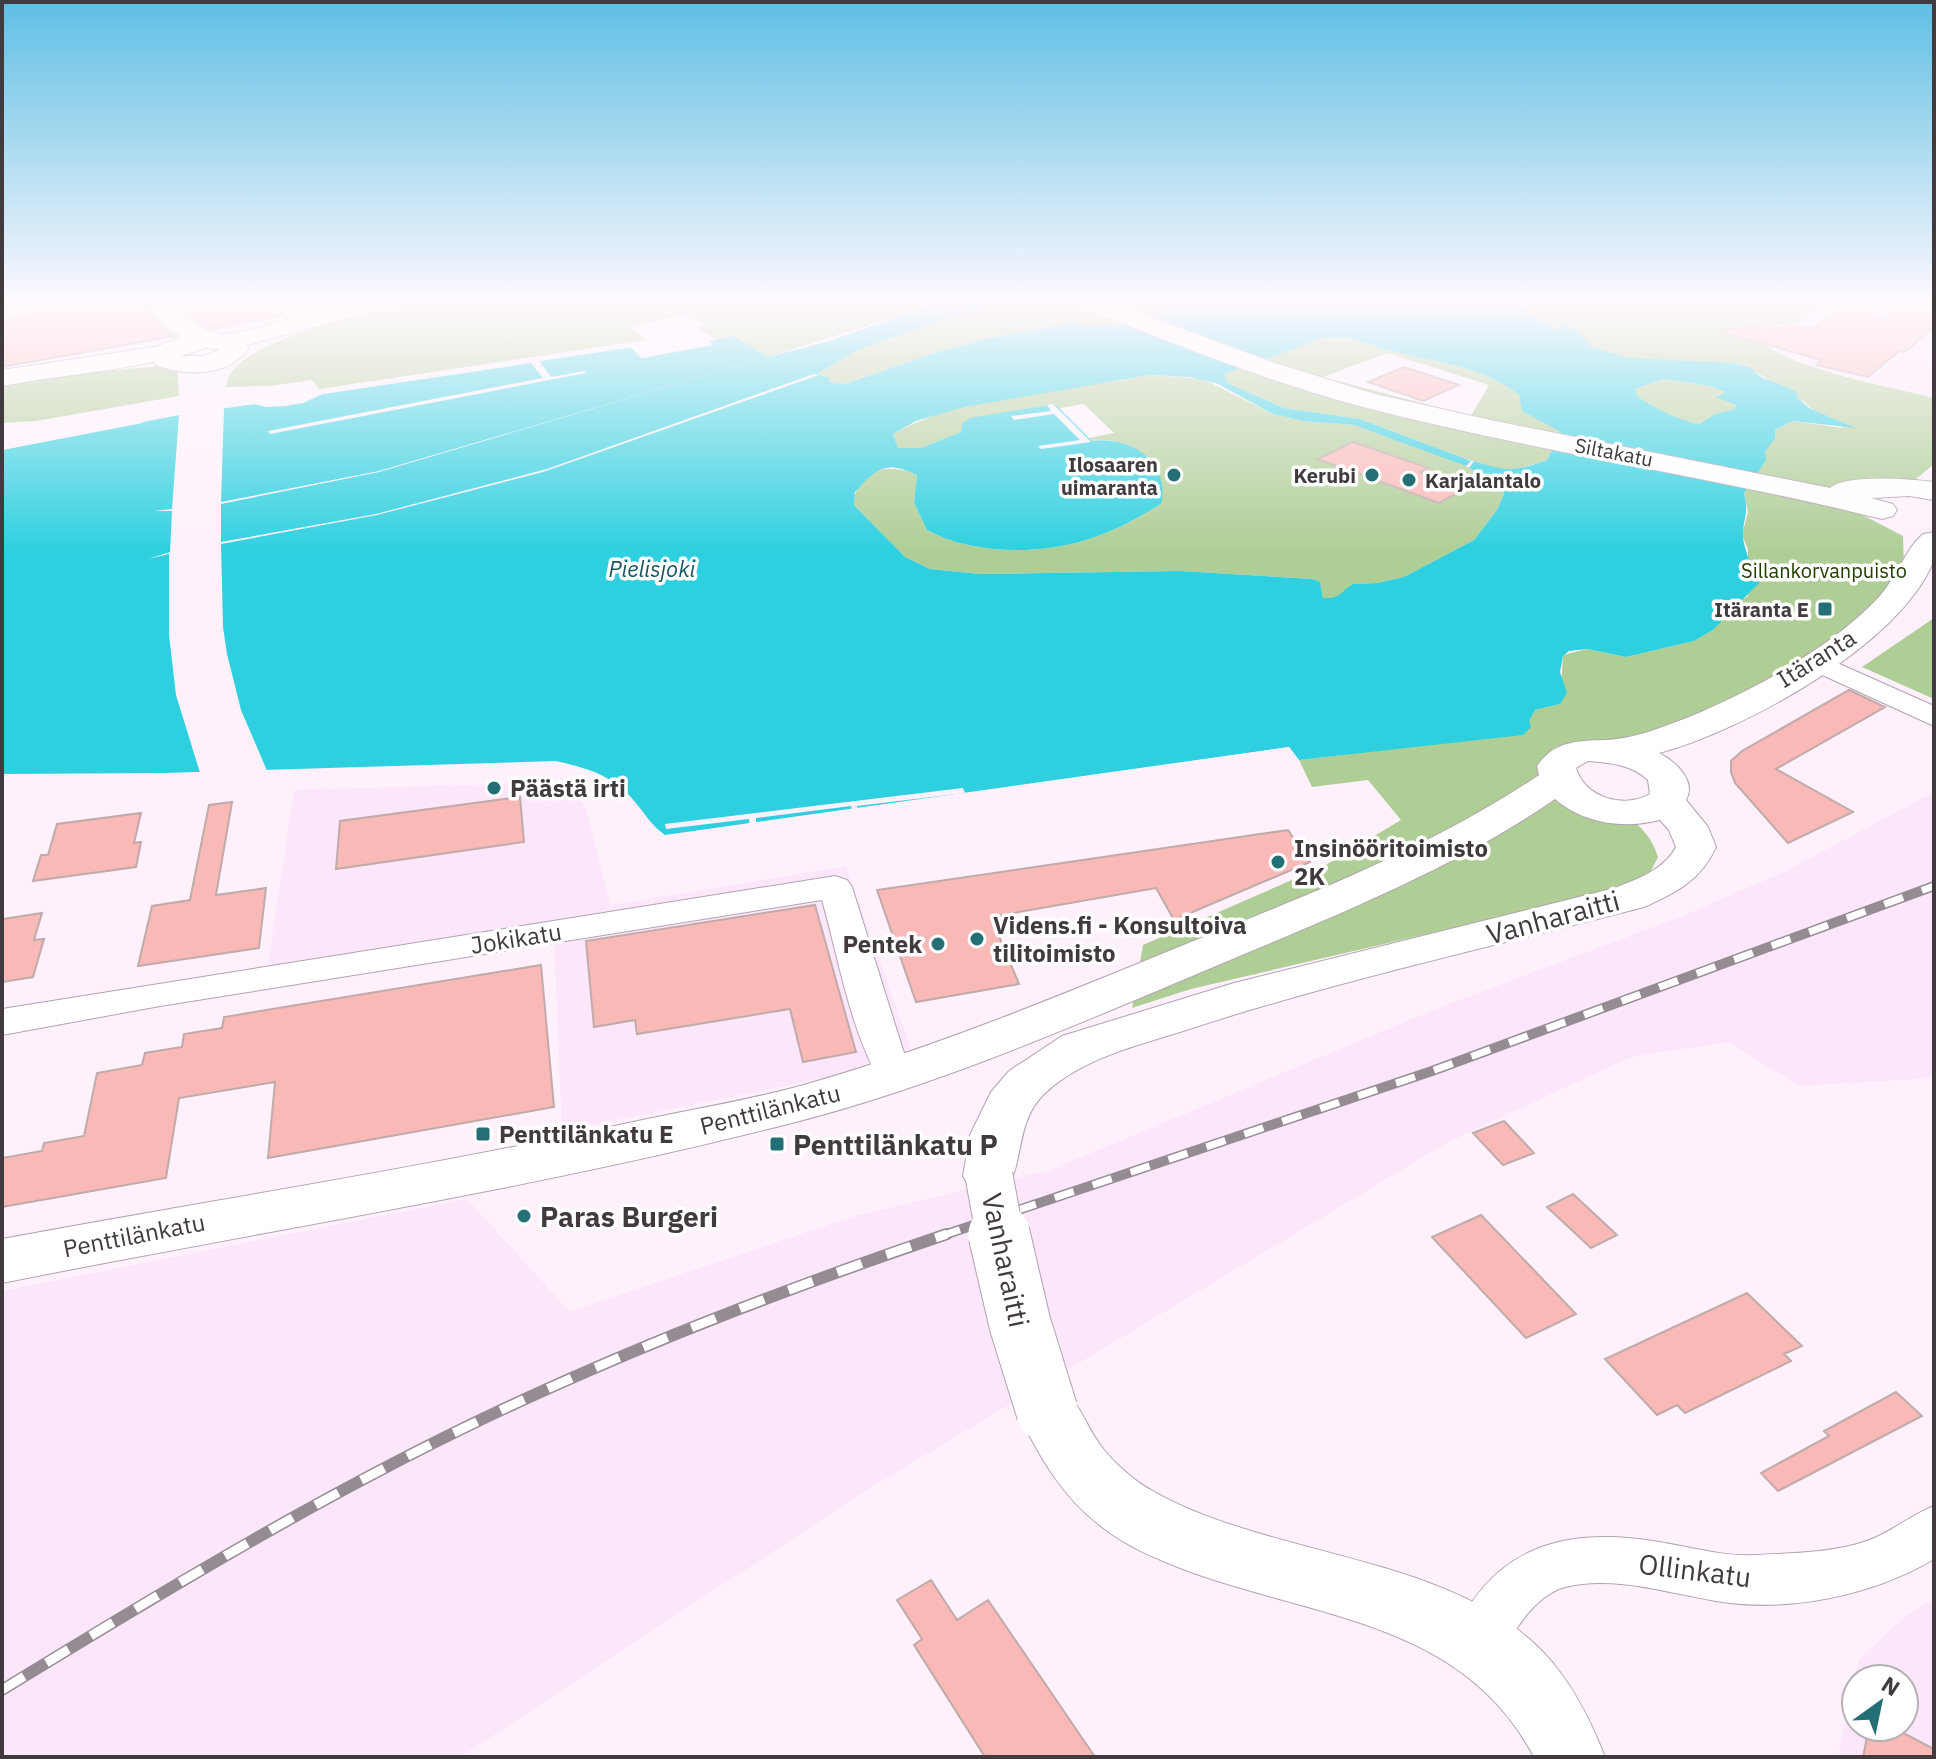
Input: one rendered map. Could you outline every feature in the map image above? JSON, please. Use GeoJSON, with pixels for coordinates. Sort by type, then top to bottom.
{"type":"FeatureCollection","features":[{"type":"Feature","properties":{"kind":"street","name":"Siltakatu"},"geometry":{"type":"LineString","coordinates":[[1325,386],[1369,400],[1546,439],[1770,482],[1906,495],[1934,527]]}},
{"type":"Feature","properties":{"kind":"street"},"geometry":{"type":"LineString","coordinates":[[1906,495],[1910,571]]}},
{"type":"Feature","properties":{"kind":"street","name":"Itäranta"},"geometry":{"type":"LineString","coordinates":[[1572,791],[1556,766],[1566,756],[1585,750],[1610,751],[1651,743],[1703,723],[1817,662],[1870,624],[1895,600],[1910,571],[1934,541]]}},
{"type":"Feature","properties":{"kind":"street"},"geometry":{"type":"LineString","coordinates":[[1817,662],[1934,717]]}},
{"type":"Feature","properties":{"kind":"street","name":"Itäranta"},"geometry":{"type":"LineString","coordinates":[[1654,796],[1675,752],[1703,723]]}},
{"type":"Feature","properties":{"kind":"street","name":"Vanharaitti"},"geometry":{"type":"LineString","coordinates":[[1558,1743],[1519,1677],[1478,1641],[1401,1606],[1216,1551],[1156,1528],[1109,1499],[1073,1459],[1047,1411],[1013,1301],[989,1176],[995,1135],[1008,1105],[1026,1083],[1079,1048],[1234,998],[1629,898],[1667,881],[1672,862],[1668,847],[1656,831],[1654,796],[1634,757],[1610,751]]}},
{"type":"Feature","properties":{"kind":"street"},"geometry":{"type":"LineString","coordinates":[[1572,791],[1610,810],[1654,796]]}},
{"type":"Feature","properties":{"kind":"street","name":"Penttilänkatu"},"geometry":{"type":"LineString","coordinates":[[2,1261],[239,1215],[477,1176],[794,1105],[896,1075],[1105,995],[1310,910],[1496,822],[1542,810],[1572,791]]}},
{"type":"Feature","properties":{"kind":"street","name":"Jokikatu"},"geometry":{"type":"LineString","coordinates":[[2,1022],[835,887],[884,1050],[896,1075]]}},
{"type":"Feature","properties":{"kind":"street","name":"Ollinkatu"},"geometry":{"type":"LineString","coordinates":[[1478,1641],[1515,1589],[1563,1565],[1596,1558],[1750,1580],[1815,1577],[1866,1567],[1934,1530]]}},
{"type":"Feature","properties":{"kind":"shaded area"},"geometry":{"type":"Polygon","coordinates":[[[1888,386],[1934,386],[1934,398],[1888,386]]]}},
{"type":"Feature","properties":{"kind":"shaded area"},"geometry":{"type":"Polygon","coordinates":[[[534,783],[576,795],[586,809],[610,905],[846,866],[911,1049],[829,1077],[562,1131],[554,937],[265,984],[294,790],[534,783]]]}},
{"type":"Feature","properties":{"kind":"shaded area"},"geometry":{"type":"Polygon","coordinates":[[[1934,792],[1934,1078],[1799,1086],[1728,1042],[1631,1057],[1450,1141],[870,1488],[460,1757],[2,1757],[2,1291],[467,1199],[570,1312],[851,1217],[1050,1170],[1436,1009],[1680,917],[1782,873],[1934,792]]]}},
{"type":"Feature","properties":{"kind":"shaded area"},"geometry":{"type":"Polygon","coordinates":[[[1934,1599],[1934,1757],[1838,1757],[1841,1743],[1920,1743],[1920,1663],[1858,1663],[1907,1615],[1934,1599]]]}},
{"type":"Feature","properties":{"kind":"green space"},"geometry":{"type":"Polygon","coordinates":[[[2,386],[178,386],[179,396],[36,421],[2,423],[2,386]]]}},
{"type":"Feature","properties":{"kind":"green space"},"geometry":{"type":"Polygon","coordinates":[[[1084,386],[1217,386],[1273,414],[1303,421],[1354,425],[1455,461],[1496,480],[1504,494],[1497,510],[1474,540],[1404,577],[1353,584],[1333,598],[1323,598],[1320,583],[1312,579],[1180,571],[980,574],[930,569],[905,557],[854,505],[860,483],[867,476],[885,469],[906,471],[917,475],[914,503],[927,530],[985,548],[1029,550],[1089,539],[1161,504],[1159,469],[1136,450],[1121,443],[1092,441],[1089,438],[1114,433],[1084,404],[1059,408],[1055,404],[961,432],[921,448],[898,448],[893,434],[922,420],[952,410],[1084,386]]]}},
{"type":"Feature","properties":{"kind":"green space"},"geometry":{"type":"Polygon","coordinates":[[[1235,386],[1357,386],[1471,416],[1488,386],[1507,386],[1519,395],[1522,411],[1562,431],[1547,460],[1508,472],[1360,419],[1284,408],[1235,386]]]}},
{"type":"Feature","properties":{"kind":"green space"},"geometry":{"type":"Polygon","coordinates":[[[1643,386],[1710,386],[1728,392],[1717,396],[1736,405],[1735,409],[1715,414],[1700,424],[1693,423],[1637,397],[1635,389],[1643,386]]]}},
{"type":"Feature","properties":{"kind":"green space","name":"Sillankorvanpuisto"},"geometry":{"type":"Polygon","coordinates":[[[1779,386],[1883,386],[1934,398],[1934,464],[1916,479],[1860,486],[1859,513],[1903,536],[1904,570],[1888,599],[1826,649],[1695,718],[1604,747],[1551,779],[1614,808],[1642,828],[1658,857],[1649,875],[1616,890],[1191,989],[1132,1008],[1143,945],[1324,866],[1401,820],[1368,780],[1312,787],[1299,760],[1502,736],[1524,724],[1535,710],[1560,704],[1563,655],[1587,649],[1626,657],[1694,641],[1713,630],[1736,604],[1748,596],[1748,549],[1742,535],[1748,512],[1744,493],[1765,460],[1765,452],[1774,438],[1775,430],[1793,421],[1843,428],[1779,386]]]}},
{"type":"Feature","properties":{"kind":"green space"},"geometry":{"type":"Polygon","coordinates":[[[1934,618],[1934,699],[1862,667],[1934,618]]]}},
{"type":"Feature","properties":{"kind":"water","name":"Pielisjoki"},"geometry":{"type":"Polygon","coordinates":[[[375,386],[1086,386],[964,407],[916,421],[893,434],[898,448],[921,448],[961,432],[962,424],[970,418],[1055,404],[1092,441],[1120,442],[1144,454],[1154,464],[1160,476],[1161,504],[1135,519],[1089,539],[1050,548],[1007,550],[965,544],[927,530],[914,503],[917,475],[889,467],[875,472],[855,492],[854,505],[905,557],[930,569],[980,574],[1180,571],[1312,579],[1320,582],[1323,598],[1337,596],[1353,584],[1404,577],[1474,540],[1497,510],[1504,494],[1496,480],[1469,468],[1474,461],[1510,469],[1547,460],[1561,432],[1522,411],[1519,395],[1507,386],[1643,386],[1635,389],[1638,397],[1668,414],[1700,424],[1715,414],[1735,409],[1736,405],[1716,397],[1726,392],[1710,386],[1784,386],[1796,391],[1797,397],[1809,408],[1856,428],[1793,421],[1775,430],[1775,438],[1765,452],[1766,460],[1744,493],[1743,538],[1759,583],[1713,630],[1694,641],[1626,657],[1587,649],[1569,651],[1563,656],[1560,672],[1567,693],[1560,704],[1535,710],[1529,721],[1531,727],[1523,735],[1299,760],[1289,747],[665,835],[627,793],[609,779],[556,761],[165,773],[2,774],[2,450],[143,423],[142,420],[254,404],[285,406],[323,394],[375,386]]]}},
{"type":"Feature","properties":{"kind":"water","name":"Pielisjoki"},"geometry":{"type":"Polygon","coordinates":[[[1222,386],[1235,386],[1284,408],[1360,419],[1471,461],[1466,466],[1354,425],[1303,421],[1273,414],[1222,386]]]}},
{"type":"Feature","properties":{"kind":"pier"},"geometry":{"type":"Polygon","coordinates":[[[376,386],[323,394],[303,403],[285,406],[254,404],[224,408],[221,502],[379,471],[670,386],[379,472],[221,504],[221,542],[376,514],[547,469],[780,386],[787,386],[543,472],[377,515],[221,544],[223,627],[227,654],[241,710],[268,773],[201,776],[176,695],[169,635],[169,554],[148,559],[170,552],[172,511],[154,511],[172,509],[179,415],[2,450],[2,446],[208,406],[255,403],[285,405],[321,394],[376,386]]]}},
{"type":"Feature","properties":{"kind":"pier"},"geometry":{"type":"Polygon","coordinates":[[[501,386],[518,386],[270,434],[268,431],[501,386]]]}},
{"type":"Feature","properties":{"kind":"pier"},"geometry":{"type":"Polygon","coordinates":[[[1053,404],[1091,442],[1041,449],[1038,446],[1080,440],[1054,414],[1014,420],[1011,416],[1051,411],[1047,405],[1053,404]]]}},
{"type":"Feature","properties":{"kind":"pier"},"geometry":{"type":"Polygon","coordinates":[[[1289,747],[1301,763],[1296,763],[1288,752],[978,795],[976,792],[1289,747]]]}},
{"type":"Feature","properties":{"kind":"pier"},"geometry":{"type":"Polygon","coordinates":[[[963,788],[965,793],[857,806],[858,812],[853,813],[851,806],[756,818],[756,827],[750,827],[749,819],[666,829],[665,824],[963,788]]]}},
{"type":"Feature","properties":{"kind":"building"},"geometry":{"type":"Polygon","coordinates":[[[1380,386],[1457,386],[1423,401],[1380,386]]]}},
{"type":"Feature","properties":{"kind":"building","name":"Karjalantalo"},"geometry":{"type":"Polygon","coordinates":[[[1353,442],[1428,468],[1420,472],[1466,488],[1439,503],[1318,459],[1353,442]]]}},
{"type":"Feature","properties":{"kind":"building"},"geometry":{"type":"Polygon","coordinates":[[[1849,690],[1885,707],[1776,769],[1853,812],[1788,843],[1735,783],[1731,761],[1742,751],[1849,690]]]}},
{"type":"Feature","properties":{"kind":"building"},"geometry":{"type":"Polygon","coordinates":[[[520,797],[524,842],[336,869],[340,821],[520,797]]]}},
{"type":"Feature","properties":{"kind":"building"},"geometry":{"type":"Polygon","coordinates":[[[232,802],[216,895],[266,888],[259,948],[138,966],[152,906],[190,900],[209,805],[232,802]]]}},
{"type":"Feature","properties":{"kind":"building"},"geometry":{"type":"Polygon","coordinates":[[[141,813],[134,843],[141,842],[136,867],[33,881],[41,855],[48,855],[57,824],[141,813]]]}},
{"type":"Feature","properties":{"kind":"building"},"geometry":{"type":"Polygon","coordinates":[[[1288,830],[1310,862],[1174,920],[1156,888],[991,917],[1019,984],[916,1002],[877,890],[1288,830]]]}},
{"type":"Feature","properties":{"kind":"building"},"geometry":{"type":"Polygon","coordinates":[[[815,905],[856,1052],[803,1062],[790,1009],[637,1034],[635,1020],[594,1027],[586,941],[815,905]]]}},
{"type":"Feature","properties":{"kind":"building"},"geometry":{"type":"Polygon","coordinates":[[[42,913],[34,940],[44,939],[33,977],[2,982],[2,919],[42,913]]]}},
{"type":"Feature","properties":{"kind":"building"},"geometry":{"type":"Polygon","coordinates":[[[541,965],[554,1107],[268,1158],[275,1082],[179,1098],[166,1178],[2,1207],[2,1158],[42,1151],[44,1143],[84,1136],[97,1073],[142,1065],[145,1053],[182,1047],[184,1034],[222,1028],[224,1017],[541,965]]]}},
{"type":"Feature","properties":{"kind":"building"},"geometry":{"type":"Polygon","coordinates":[[[1504,1121],[1534,1153],[1503,1165],[1473,1133],[1504,1121]]]}},
{"type":"Feature","properties":{"kind":"building"},"geometry":{"type":"Polygon","coordinates":[[[1573,1194],[1617,1235],[1591,1248],[1547,1207],[1573,1194]]]}},
{"type":"Feature","properties":{"kind":"building"},"geometry":{"type":"Polygon","coordinates":[[[1481,1215],[1576,1314],[1526,1338],[1432,1237],[1481,1215]]]}},
{"type":"Feature","properties":{"kind":"building"},"geometry":{"type":"Polygon","coordinates":[[[1747,1293],[1802,1346],[1784,1354],[1791,1361],[1685,1413],[1677,1405],[1657,1415],[1605,1359],[1747,1293]]]}},
{"type":"Feature","properties":{"kind":"building"},"geometry":{"type":"Polygon","coordinates":[[[1896,1392],[1922,1416],[1778,1491],[1761,1473],[1829,1436],[1824,1431],[1896,1392]]]}},
{"type":"Feature","properties":{"kind":"building"},"geometry":{"type":"Polygon","coordinates":[[[931,1580],[957,1620],[988,1600],[1095,1757],[985,1757],[914,1645],[922,1639],[897,1600],[931,1580]]]}},
{"type":"Feature","properties":{"kind":"building"},"geometry":{"type":"Polygon","coordinates":[[[1920,1742],[1934,1749],[1934,1757],[1863,1757],[1866,1743],[1920,1742]]]}},
{"type":"Feature","properties":{"kind":"railway"},"geometry":{"type":"LineString","coordinates":[[941,1236],[1432,1071],[1934,886]]}},
{"type":"Feature","properties":{"kind":"railway"},"geometry":{"type":"LineString","coordinates":[[2,1690],[264,1534],[467,1426],[688,1329],[947,1234]]}},
{"type":"Feature","properties":{"kind":"place","name":"Ilosaaren uimaranta"},"geometry":{"type":"Point","coordinates":[1174,475]}},
{"type":"Feature","properties":{"kind":"place","name":"Kerubi"},"geometry":{"type":"Point","coordinates":[1372,475]}},
{"type":"Feature","properties":{"kind":"place","name":"Karjalantalo"},"geometry":{"type":"Point","coordinates":[1409,480]}},
{"type":"Feature","properties":{"kind":"place","name":"Itäranta E"},"geometry":{"type":"Point","coordinates":[1825,609]}},
{"type":"Feature","properties":{"kind":"place","name":"Päästä irti"},"geometry":{"type":"Point","coordinates":[494,788]}},
{"type":"Feature","properties":{"kind":"place","name":"Insinööritoimisto 2K"},"geometry":{"type":"Point","coordinates":[1278,862]}},
{"type":"Feature","properties":{"kind":"place","name":"Videns.fi - Konsultoiva tilitoimisto"},"geometry":{"type":"Point","coordinates":[977,939]}},
{"type":"Feature","properties":{"kind":"place","name":"Pentek"},"geometry":{"type":"Point","coordinates":[938,944]}},
{"type":"Feature","properties":{"kind":"place","name":"Penttilänkatu E"},"geometry":{"type":"Point","coordinates":[483,1134]}},
{"type":"Feature","properties":{"kind":"place","name":"Penttilänkatu P"},"geometry":{"type":"Point","coordinates":[777,1144]}},
{"type":"Feature","properties":{"kind":"place","name":"Paras Burgeri"},"geometry":{"type":"Point","coordinates":[524,1216]}}]}
